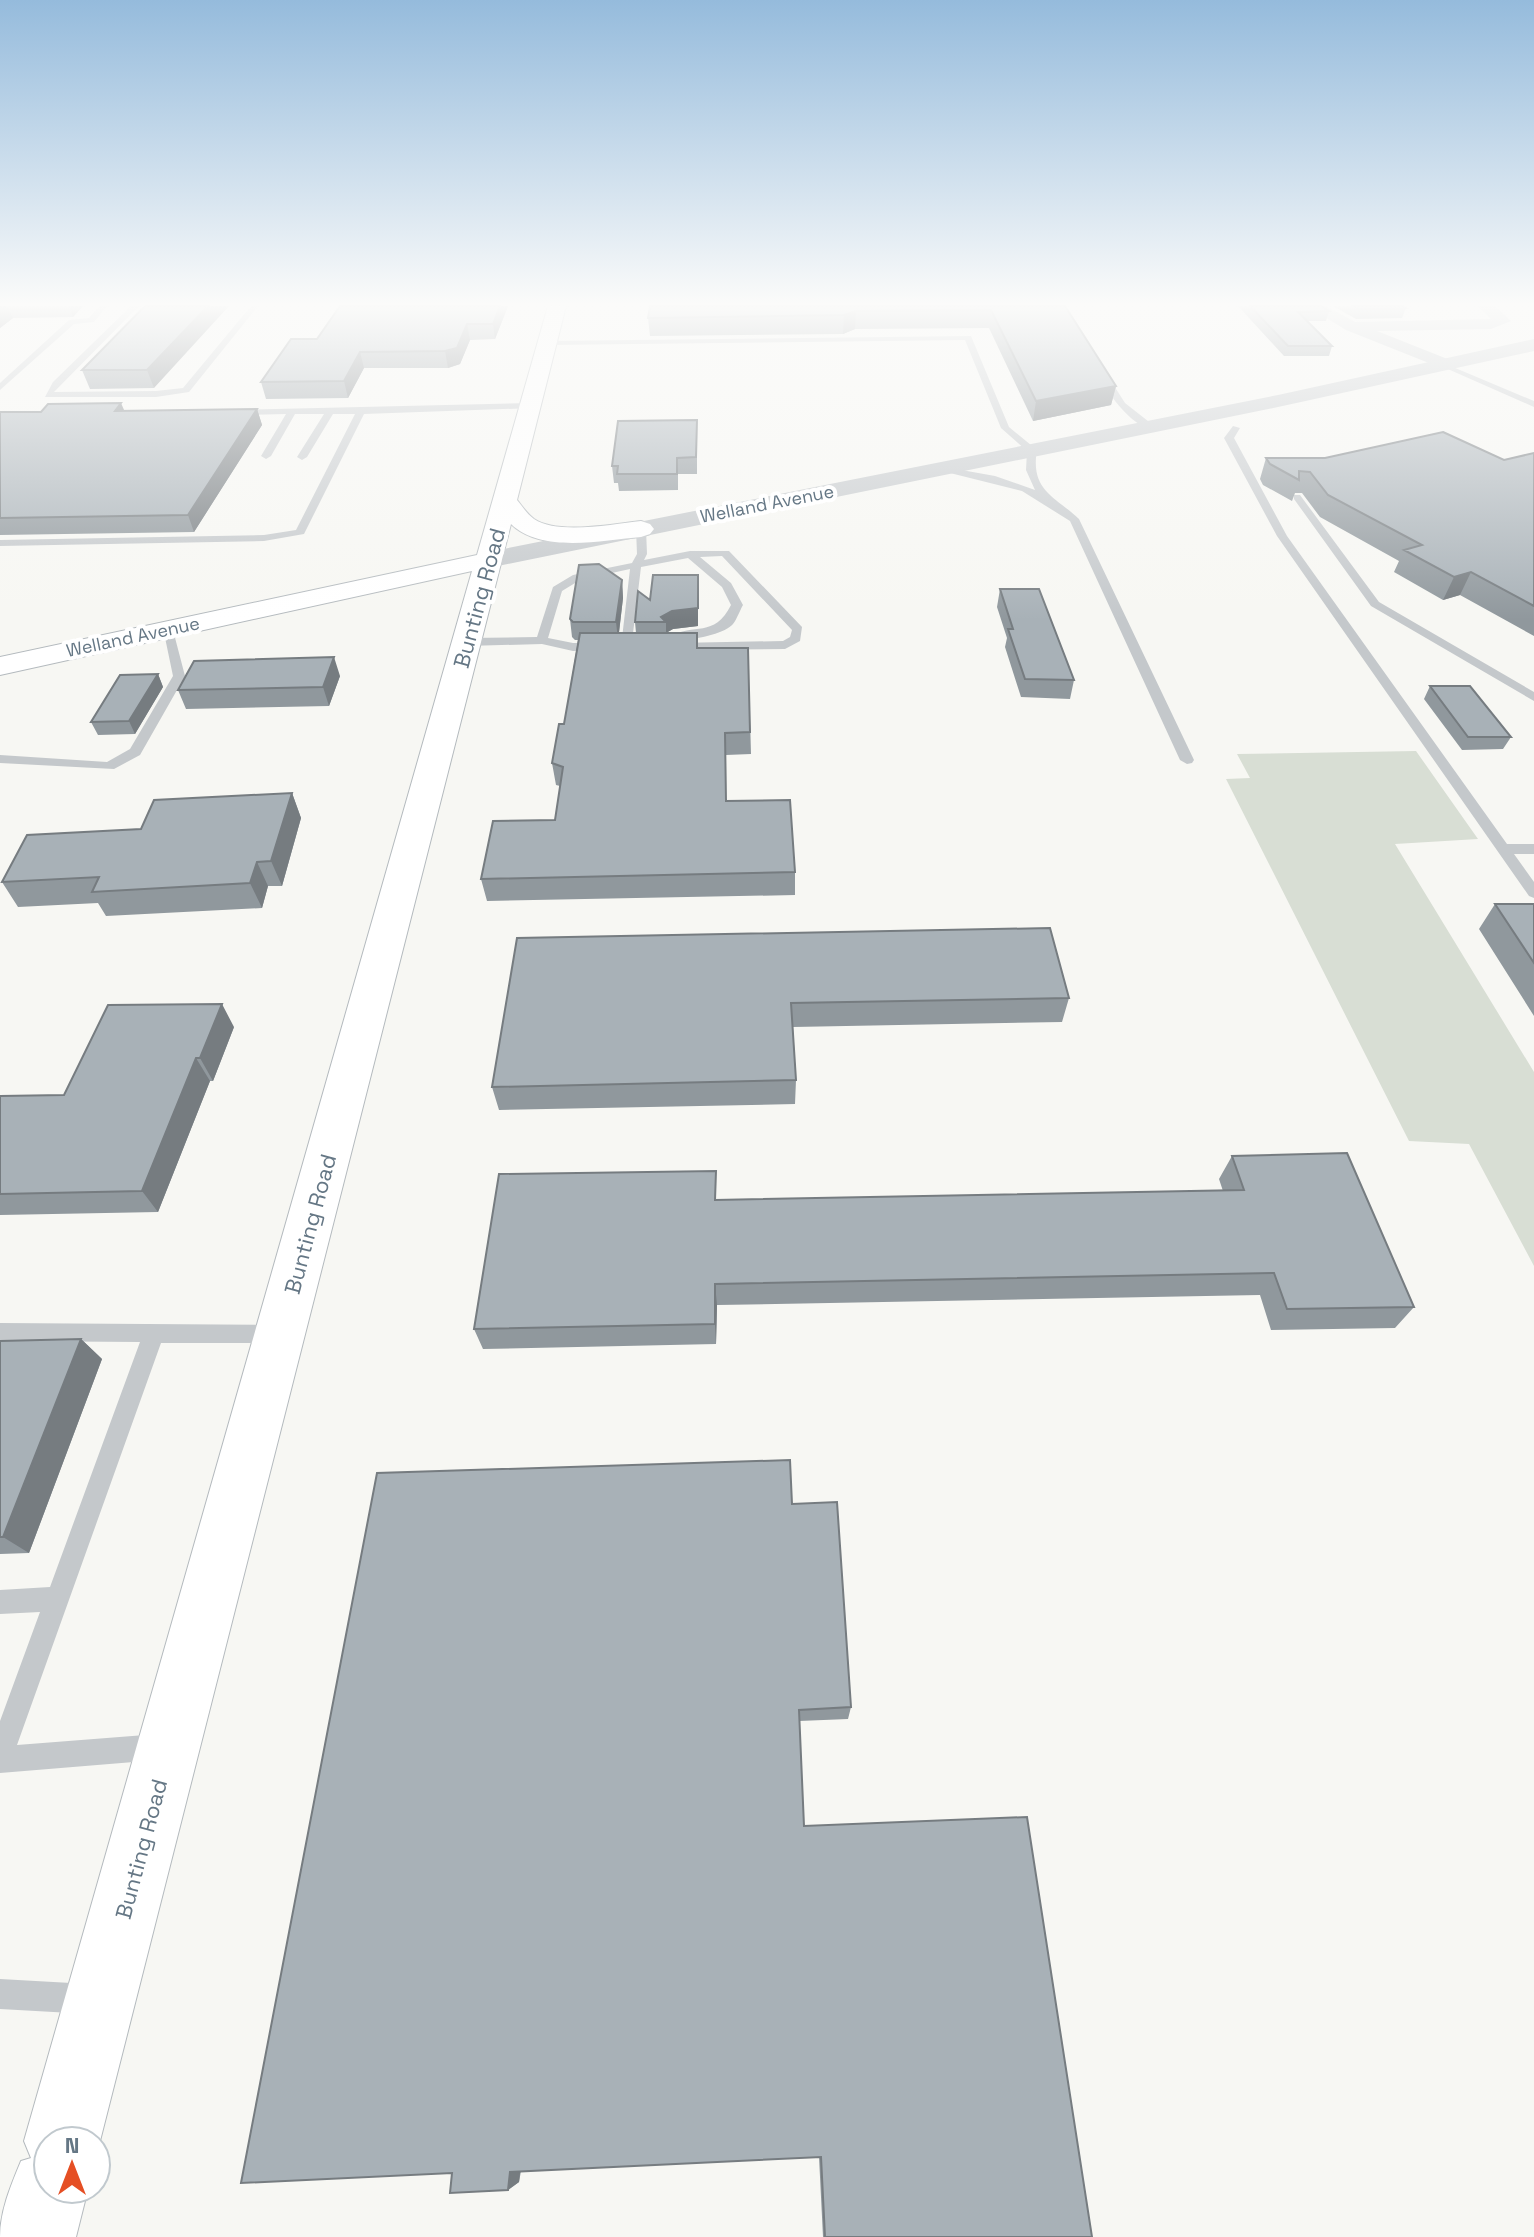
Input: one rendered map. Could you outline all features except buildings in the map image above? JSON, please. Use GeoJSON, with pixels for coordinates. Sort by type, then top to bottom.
{"type":"FeatureCollection","features":[{"type":"Feature","properties":{"kind":"main road","name":"Bunting Road"},"geometry":{"type":"LineString","coordinates":[[66,2125],[280,1334],[456,619],[488,560],[529,410]]}},
{"type":"Feature","properties":{"kind":"main road"},"geometry":{"type":"LineString","coordinates":[[505,501],[525,525],[539,529],[566,533],[641,529]]}},
{"type":"Feature","properties":{"kind":"main road","name":"Welland Avenue"},"geometry":{"type":"LineString","coordinates":[[0,666],[488,560]]}},
{"type":"Feature","properties":{"kind":"main road"},"geometry":{"type":"LineString","coordinates":[[346,591],[408,590],[456,619]]}},
{"type":"Feature","properties":{"kind":"main road"},"geometry":{"type":"LineString","coordinates":[[36,2237],[45,2205]]}},
{"type":"Feature","properties":{"kind":"street","name":"Welland Avenue"},"geometry":{"type":"LineString","coordinates":[[488,560],[1227,410]]}},
{"type":"Feature","properties":{"kind":"lane"},"geometry":{"type":"LineString","coordinates":[[230,412],[382,410]]}},
{"type":"Feature","properties":{"kind":"lane"},"geometry":{"type":"LineString","coordinates":[[998,410],[1005,428],[1032,450],[1029,466],[1032,483],[1074,519],[1187,760]]}},
{"type":"Feature","properties":{"kind":"lane"},"geometry":{"type":"LineString","coordinates":[[1129,410],[1150,427]]}},
{"type":"Feature","properties":{"kind":"lane"},"geometry":{"type":"LineString","coordinates":[[302,457],[330,411]]}},
{"type":"Feature","properties":{"kind":"lane"},"geometry":{"type":"LineString","coordinates":[[0,543],[264,538],[300,532],[361,411]]}},
{"type":"Feature","properties":{"kind":"lane"},"geometry":{"type":"LineString","coordinates":[[266,456],[292,412]]}},
{"type":"Feature","properties":{"kind":"lane"},"geometry":{"type":"LineString","coordinates":[[1236,428],[1229,438],[1282,536],[1534,893]]}},
{"type":"Feature","properties":{"kind":"lane"},"geometry":{"type":"LineString","coordinates":[[939,469],[1016,484],[1045,496]]}},
{"type":"Feature","properties":{"kind":"lane"},"geometry":{"type":"LineString","coordinates":[[1297,497],[1375,604],[1534,697]]}},
{"type":"Feature","properties":{"kind":"lane"},"geometry":{"type":"LineString","coordinates":[[456,619],[573,647],[635,642],[636,565],[642,554],[641,529]]}},
{"type":"Feature","properties":{"kind":"lane"},"geometry":{"type":"LineString","coordinates":[[542,640],[557,589],[577,577],[690,554],[725,553],[798,629],[796,639],[768,647],[657,642],[705,633],[728,623],[737,605],[727,585],[690,554]]}},
{"type":"Feature","properties":{"kind":"lane"},"geometry":{"type":"LineString","coordinates":[[0,759],[109,766],[135,752],[179,676],[167,630]]}},
{"type":"Feature","properties":{"kind":"lane"},"geometry":{"type":"LineString","coordinates":[[1503,849],[1534,849]]}},
{"type":"Feature","properties":{"kind":"lane"},"geometry":{"type":"LineString","coordinates":[[0,1332],[280,1334]]}},
{"type":"Feature","properties":{"kind":"lane"},"geometry":{"type":"LineString","coordinates":[[154,1333],[0,1759],[168,1746]]}},
{"type":"Feature","properties":{"kind":"lane"},"geometry":{"type":"LineString","coordinates":[[0,1602],[58,1599]]}},
{"type":"Feature","properties":{"kind":"lane"},"geometry":{"type":"LineString","coordinates":[[0,1994],[100,2000]]}},
{"type":"Feature","properties":{"kind":"shaded area"},"geometry":{"type":"Polygon","coordinates":[[[1416,751],[1478,839],[1395,844],[1534,1072],[1534,1266],[1469,1144],[1409,1141],[1226,779],[1250,778],[1237,754],[1416,751]]]}}]}
